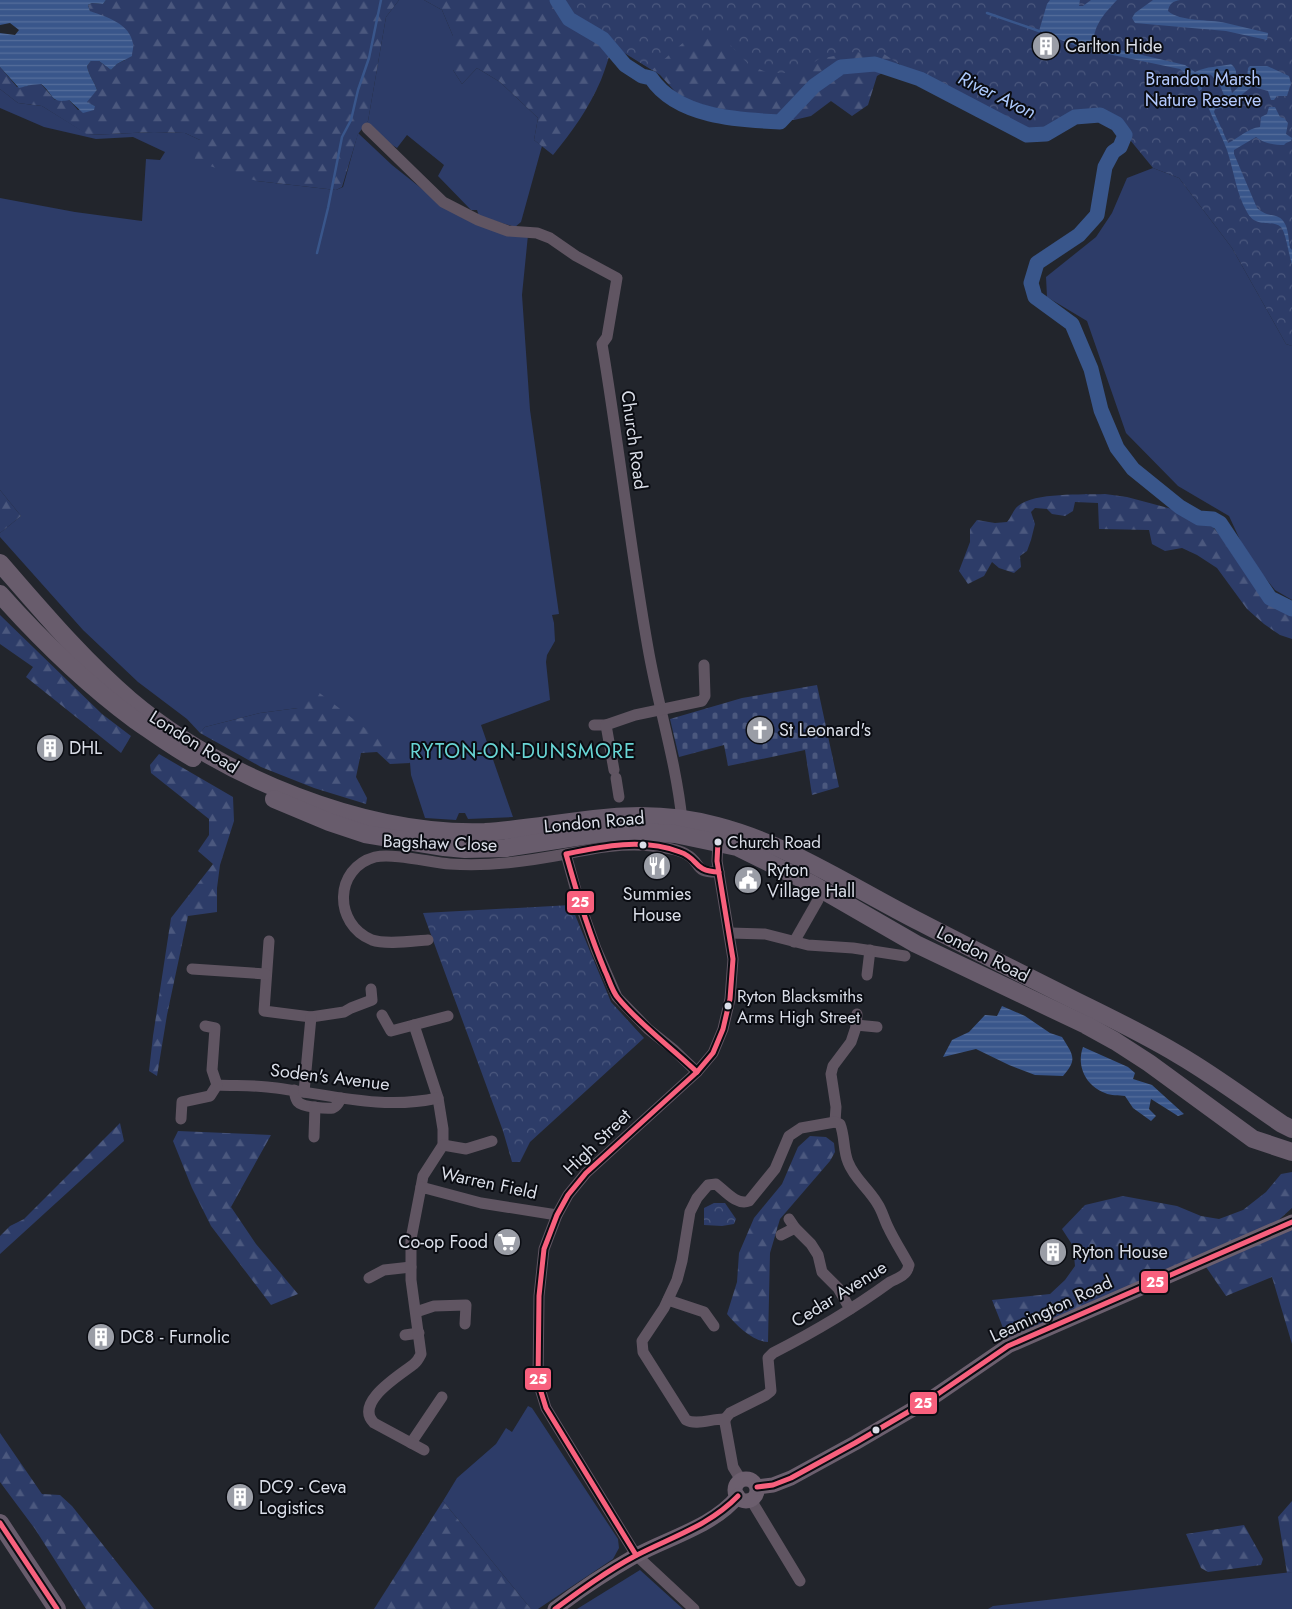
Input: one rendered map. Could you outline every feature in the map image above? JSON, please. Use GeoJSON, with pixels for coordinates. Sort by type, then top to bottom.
{"type":"FeatureCollection","features":[{"type":"Feature","properties":{"kind":"highway","name":"London Road"},"geometry":{"type":"LineString","coordinates":[[0,563],[65,636],[132,701],[198,749],[240,771],[300,798],[370,819],[448,831],[503,830],[624,816],[682,820],[714,825],[750,836],[825,870],[893,908],[1165,1046],[1292,1129]]}},
{"type":"Feature","properties":{"kind":"highway","name":"London Road"},"geometry":{"type":"LineString","coordinates":[[0,594],[50,648],[88,682],[157,736],[190,757],[226,776],[294,808],[329,822],[375,835],[466,849],[506,848],[624,831],[675,834],[737,847],[812,884],[916,944],[1086,1025],[1149,1063],[1253,1139],[1292,1152]]}},
{"type":"Feature","properties":{"kind":"highway"},"geometry":{"type":"LineString","coordinates":[[0,1523],[57,1609]]}},
{"type":"Feature","properties":{"kind":"main road","name":"Leamington Road"},"geometry":{"type":"LineString","coordinates":[[748,1494],[791,1478],[855,1443],[932,1398],[1008,1346],[1292,1222]]}},
{"type":"Feature","properties":{"kind":"main road"},"geometry":{"type":"LineString","coordinates":[[555,1609],[587,1584],[636,1556],[715,1517],[748,1494],[750,1480],[740,1480]]}},
{"type":"Feature","properties":{"kind":"street","name":"Church Road"},"geometry":{"type":"LineString","coordinates":[[367,128],[443,202],[478,220],[508,231],[537,233],[550,238],[576,256],[617,278],[607,338],[602,344],[616,426],[623,492],[649,656],[679,789],[682,820]]}},
{"type":"Feature","properties":{"kind":"street"},"geometry":{"type":"LineString","coordinates":[[594,725],[606,725],[635,715],[702,701],[705,696],[704,665]]}},
{"type":"Feature","properties":{"kind":"street"},"geometry":{"type":"LineString","coordinates":[[606,725],[619,797]]}},
{"type":"Feature","properties":{"kind":"street"},"geometry":{"type":"LineString","coordinates":[[682,820],[698,838]]}},
{"type":"Feature","properties":{"kind":"street","name":"High Street"},"geometry":{"type":"LineString","coordinates":[[694,1609],[636,1556],[546,1408],[538,1382],[539,1296],[544,1248],[557,1215],[568,1195],[586,1173],[697,1072],[713,1053],[723,1029],[730,999],[733,959],[719,872],[718,842]]}},
{"type":"Feature","properties":{"kind":"street","name":"Bagshaw Close"},"geometry":{"type":"LineString","coordinates":[[428,940],[379,942],[366,937],[354,929],[344,909],[344,891],[349,875],[362,863],[381,856],[438,863],[486,865],[616,845],[651,846],[680,851],[692,858],[700,870],[719,872]]}},
{"type":"Feature","properties":{"kind":"street"},"geometry":{"type":"LineString","coordinates":[[566,854],[590,932],[617,998],[648,1029],[673,1048],[697,1072]]}},
{"type":"Feature","properties":{"kind":"street"},"geometry":{"type":"LineString","coordinates":[[794,942],[818,900]]}},
{"type":"Feature","properties":{"kind":"street"},"geometry":{"type":"LineString","coordinates":[[730,933],[765,934],[794,942],[870,950],[904,956]]}},
{"type":"Feature","properties":{"kind":"street"},"geometry":{"type":"LineString","coordinates":[[269,941],[264,1011],[311,1017],[344,1012],[372,1000],[371,989]]}},
{"type":"Feature","properties":{"kind":"street"},"geometry":{"type":"LineString","coordinates":[[867,975],[870,950]]}},
{"type":"Feature","properties":{"kind":"street"},"geometry":{"type":"LineString","coordinates":[[192,969],[266,974]]}},
{"type":"Feature","properties":{"kind":"street"},"geometry":{"type":"LineString","coordinates":[[382,1014],[391,1032],[448,1016]]}},
{"type":"Feature","properties":{"kind":"street"},"geometry":{"type":"LineString","coordinates":[[311,1017],[296,1100],[300,1104],[333,1108],[337,1106],[341,1098]]}},
{"type":"Feature","properties":{"kind":"street"},"geometry":{"type":"LineString","coordinates":[[740,1480],[733,1467],[724,1423],[725,1418],[690,1422],[686,1420],[643,1352],[642,1341],[668,1300],[677,1280],[690,1212],[697,1198],[708,1185],[716,1184],[739,1202],[745,1203],[749,1201],[775,1169],[789,1136],[801,1128],[835,1122],[836,1107],[832,1074],[834,1066],[851,1042],[856,1019],[877,1027]]}},
{"type":"Feature","properties":{"kind":"street"},"geometry":{"type":"LineString","coordinates":[[414,1025],[443,1118],[443,1145],[423,1176],[421,1186]]}},
{"type":"Feature","properties":{"kind":"street"},"geometry":{"type":"LineString","coordinates":[[181,1119],[182,1102],[210,1096],[217,1086],[212,1070],[210,1027]]}},
{"type":"Feature","properties":{"kind":"street","name":"Soden's Avenue"},"geometry":{"type":"LineString","coordinates":[[217,1086],[265,1086],[384,1103],[418,1102],[438,1098]]}},
{"type":"Feature","properties":{"kind":"street"},"geometry":{"type":"LineString","coordinates":[[314,1137],[315,1107]]}},
{"type":"Feature","properties":{"kind":"street","name":"Cedar Avenue"},"geometry":{"type":"LineString","coordinates":[[725,1418],[730,1413],[766,1395],[770,1391],[768,1358],[773,1353],[822,1327],[906,1273],[909,1265],[888,1228],[881,1208],[855,1177],[844,1152],[840,1124],[835,1122]]}},
{"type":"Feature","properties":{"kind":"street"},"geometry":{"type":"LineString","coordinates":[[443,1145],[466,1149],[492,1141]]}},
{"type":"Feature","properties":{"kind":"street","name":"Warren Field"},"geometry":{"type":"LineString","coordinates":[[411,1443],[371,1420],[369,1412],[371,1403],[384,1386],[418,1360],[421,1349],[411,1267],[411,1239],[421,1186],[481,1203],[557,1215]]}},
{"type":"Feature","properties":{"kind":"street"},"geometry":{"type":"LineString","coordinates":[[781,1236],[792,1223],[811,1244],[818,1255],[822,1272],[838,1288],[850,1309]]}},
{"type":"Feature","properties":{"kind":"street"},"geometry":{"type":"LineString","coordinates":[[369,1278],[384,1270],[411,1267]]}},
{"type":"Feature","properties":{"kind":"street"},"geometry":{"type":"LineString","coordinates":[[668,1300],[704,1312],[714,1326]]}},
{"type":"Feature","properties":{"kind":"street"},"geometry":{"type":"LineString","coordinates":[[416,1312],[434,1306],[466,1306],[465,1324]]}},
{"type":"Feature","properties":{"kind":"street"},"geometry":{"type":"LineString","coordinates":[[405,1335],[419,1334]]}},
{"type":"Feature","properties":{"kind":"street"},"geometry":{"type":"LineString","coordinates":[[424,1450],[411,1443],[442,1397]]}},
{"type":"Feature","properties":{"kind":"street"},"geometry":{"type":"LineString","coordinates":[[748,1494],[800,1581]]}},
{"type":"Feature","properties":{"kind":"green space"},"geometry":{"type":"Polygon","coordinates":[[[106,0],[399,0],[386,17],[368,121],[358,134],[342,187],[336,190],[257,181],[194,161],[200,140],[185,133],[154,132],[88,135],[42,106],[18,103],[0,89],[0,67],[17,87],[41,84],[55,100],[69,100],[78,110],[95,106],[86,102],[97,90],[87,66],[91,61],[99,61],[111,70],[125,60],[90,11],[88,5],[92,3],[103,4],[106,0]]]}},
{"type":"Feature","properties":{"kind":"green space"},"geometry":{"type":"Polygon","coordinates":[[[399,0],[424,0],[442,10],[453,36],[453,70],[462,84],[477,68],[500,82],[538,118],[534,140],[542,146],[521,222],[515,227],[479,216],[477,210],[471,210],[438,176],[444,165],[407,135],[397,148],[363,127],[368,121],[386,17],[399,0]]]}},
{"type":"Feature","properties":{"kind":"green space"},"geometry":{"type":"Polygon","coordinates":[[[424,0],[770,0],[904,60],[877,76],[868,105],[852,116],[831,101],[811,116],[794,120],[740,116],[681,98],[660,75],[614,43],[601,80],[586,110],[553,155],[534,140],[538,118],[500,82],[477,68],[462,84],[453,70],[453,36],[442,10],[424,0]]]}},
{"type":"Feature","properties":{"kind":"green space","name":"Brandon Marsh Nature Reserve"},"geometry":{"type":"Polygon","coordinates":[[[564,0],[1292,0],[1292,346],[1286,344],[1232,248],[1179,178],[1153,168],[1117,124],[1100,115],[1075,117],[1046,134],[1027,135],[923,80],[884,54],[854,52],[819,59],[798,73],[768,73],[748,64],[722,36],[693,34],[652,70],[569,19],[564,0]]]}},
{"type":"Feature","properties":{"kind":"green space"},"geometry":{"type":"Polygon","coordinates":[[[0,89],[18,103],[42,106],[89,135],[154,132],[185,133],[200,140],[257,181],[336,190],[343,187],[358,133],[392,165],[441,204],[528,235],[522,295],[530,410],[559,614],[552,615],[555,641],[547,655],[546,662],[550,700],[481,725],[513,817],[468,819],[465,813],[459,813],[456,820],[425,818],[411,775],[410,763],[298,708],[260,713],[205,727],[200,733],[187,719],[138,682],[83,630],[0,537],[0,533],[21,516],[0,490],[0,198],[75,212],[142,221],[146,159],[160,160],[165,152],[133,137],[96,139],[44,127],[0,108],[0,89]]]}},
{"type":"Feature","properties":{"kind":"green space"},"geometry":{"type":"Polygon","coordinates":[[[1153,168],[1179,178],[1232,248],[1286,344],[1292,346],[1292,600],[1275,590],[1247,555],[1229,516],[1178,486],[1126,433],[1087,321],[1047,297],[1046,277],[1096,237],[1112,213],[1127,178],[1153,168]]]}},
{"type":"Feature","properties":{"kind":"green space"},"geometry":{"type":"Polygon","coordinates":[[[0,490],[21,516],[0,533],[0,490]]]}},
{"type":"Feature","properties":{"kind":"green space"},"geometry":{"type":"Polygon","coordinates":[[[1105,494],[1127,497],[1172,509],[1195,521],[1208,522],[1218,533],[1266,602],[1292,615],[1292,639],[1280,635],[1247,609],[1217,568],[1197,555],[1182,548],[1165,551],[1152,544],[1149,530],[1099,529],[1098,503],[1075,502],[1073,511],[1065,516],[1052,514],[1047,509],[1035,508],[1031,512],[1035,524],[1031,540],[1027,551],[1020,556],[1021,567],[1014,573],[999,568],[992,562],[984,576],[968,584],[959,571],[970,542],[970,529],[977,520],[995,523],[1007,522],[1018,506],[1036,498],[1059,495],[1105,494]]]}},
{"type":"Feature","properties":{"kind":"green space"},"geometry":{"type":"Polygon","coordinates":[[[0,615],[102,714],[131,736],[121,753],[26,677],[33,667],[0,644],[0,615]]]}},
{"type":"Feature","properties":{"kind":"green space"},"geometry":{"type":"Polygon","coordinates":[[[817,685],[839,787],[812,795],[805,750],[728,766],[724,745],[679,757],[670,719],[742,698],[817,685]]]}},
{"type":"Feature","properties":{"kind":"green space"},"geometry":{"type":"Polygon","coordinates":[[[317,691],[410,763],[390,764],[377,752],[361,753],[356,777],[367,798],[366,804],[314,788],[261,767],[200,733],[205,727],[260,713],[298,708],[317,691]]]}},
{"type":"Feature","properties":{"kind":"green space"},"geometry":{"type":"Polygon","coordinates":[[[159,754],[233,797],[234,821],[220,865],[217,888],[217,912],[188,916],[167,1015],[157,1076],[149,1071],[171,918],[213,864],[198,851],[209,835],[209,819],[151,773],[150,765],[159,754]]]}},
{"type":"Feature","properties":{"kind":"green space"},"geometry":{"type":"Polygon","coordinates":[[[571,905],[611,1002],[644,1038],[530,1142],[520,1162],[512,1162],[503,1131],[423,913],[571,905]]]}},
{"type":"Feature","properties":{"kind":"green space"},"geometry":{"type":"Polygon","coordinates":[[[120,1123],[124,1141],[0,1254],[0,1236],[10,1226],[24,1219],[120,1123]]]}},
{"type":"Feature","properties":{"kind":"green space"},"geometry":{"type":"Polygon","coordinates":[[[178,1131],[271,1135],[231,1207],[256,1244],[298,1294],[271,1305],[211,1226],[192,1188],[173,1141],[178,1131]]]}},
{"type":"Feature","properties":{"kind":"green space"},"geometry":{"type":"Polygon","coordinates":[[[810,1136],[826,1137],[834,1143],[835,1152],[830,1161],[780,1219],[770,1253],[768,1342],[762,1341],[745,1332],[727,1314],[737,1282],[739,1253],[754,1218],[782,1184],[798,1147],[810,1136]]]}},
{"type":"Feature","properties":{"kind":"green space"},"geometry":{"type":"Polygon","coordinates":[[[1292,1172],[1292,1208],[1272,1226],[1007,1338],[992,1300],[1050,1294],[1065,1280],[1075,1266],[1073,1246],[1062,1229],[1085,1205],[1123,1196],[1177,1206],[1201,1216],[1219,1219],[1243,1210],[1266,1192],[1281,1174],[1292,1172]]]}},
{"type":"Feature","properties":{"kind":"green space"},"geometry":{"type":"Polygon","coordinates":[[[714,1203],[725,1203],[736,1219],[734,1224],[722,1226],[704,1225],[704,1208],[714,1203]]]}},
{"type":"Feature","properties":{"kind":"green space"},"geometry":{"type":"Polygon","coordinates":[[[1292,1228],[1292,1344],[1272,1277],[1226,1296],[1204,1264],[1292,1228]]]}},
{"type":"Feature","properties":{"kind":"green space"},"geometry":{"type":"Polygon","coordinates":[[[528,1406],[532,1408],[618,1539],[619,1548],[613,1559],[538,1609],[531,1609],[443,1501],[457,1478],[496,1444],[506,1428],[512,1432],[528,1406]]]}},
{"type":"Feature","properties":{"kind":"green space"},"geometry":{"type":"Polygon","coordinates":[[[0,1433],[42,1494],[60,1495],[72,1506],[154,1609],[86,1609],[35,1529],[0,1482],[0,1433]]]}},
{"type":"Feature","properties":{"kind":"green space"},"geometry":{"type":"Polygon","coordinates":[[[443,1501],[531,1609],[374,1609],[443,1501]]]}},
{"type":"Feature","properties":{"kind":"green space"},"geometry":{"type":"Polygon","coordinates":[[[1292,1501],[1292,1572],[1287,1573],[1278,1517],[1292,1501]]]}},
{"type":"Feature","properties":{"kind":"green space"},"geometry":{"type":"Polygon","coordinates":[[[1244,1525],[1263,1559],[1261,1565],[1208,1572],[1201,1568],[1186,1534],[1244,1525]]]}},
{"type":"Feature","properties":{"kind":"green space"},"geometry":{"type":"Polygon","coordinates":[[[640,1570],[683,1609],[577,1609],[640,1570]]]}},
{"type":"Feature","properties":{"kind":"green space"},"geometry":{"type":"Polygon","coordinates":[[[1292,1572],[1292,1609],[988,1609],[993,1606],[1292,1572]]]}},
{"type":"Feature","properties":{"kind":"shaded area"},"geometry":{"type":"Polygon","coordinates":[[[0,0],[106,0],[103,4],[92,3],[88,5],[90,11],[122,26],[131,37],[133,48],[132,56],[117,64],[111,70],[99,61],[91,61],[87,66],[97,90],[87,102],[95,106],[94,110],[83,113],[69,100],[58,101],[41,84],[19,88],[0,67],[0,33],[15,35],[19,30],[10,23],[0,25],[0,0]]]}},
{"type":"Feature","properties":{"kind":"shaded area"},"geometry":{"type":"Polygon","coordinates":[[[1050,0],[1080,0],[1079,6],[1083,6],[1091,0],[1117,0],[1098,24],[1094,37],[1093,53],[1039,31],[1050,0]]]}},
{"type":"Feature","properties":{"kind":"shaded area"},"geometry":{"type":"Polygon","coordinates":[[[1153,0],[1180,0],[1175,1],[1169,6],[1168,11],[1173,15],[1195,20],[1226,23],[1268,33],[1267,40],[1226,31],[1135,23],[1132,18],[1135,13],[1153,0]]]}},
{"type":"Feature","properties":{"kind":"shaded area"},"geometry":{"type":"Polygon","coordinates":[[[1112,48],[1185,65],[1195,72],[1231,64],[1236,72],[1236,77],[1230,85],[1232,93],[1247,79],[1250,66],[1267,66],[1289,76],[1291,83],[1287,96],[1277,96],[1274,100],[1271,100],[1268,91],[1257,88],[1254,85],[1226,107],[1215,109],[1214,112],[1228,143],[1248,131],[1260,127],[1261,117],[1267,114],[1269,107],[1275,107],[1280,117],[1284,118],[1288,123],[1286,134],[1292,138],[1291,141],[1284,145],[1276,145],[1256,137],[1234,150],[1234,154],[1257,208],[1264,213],[1280,218],[1286,225],[1292,250],[1292,264],[1281,227],[1255,220],[1247,212],[1240,197],[1227,150],[1207,104],[1218,101],[1224,95],[1219,83],[1210,74],[1199,77],[1202,89],[1199,91],[1194,81],[1180,69],[1103,53],[1105,49],[1112,48]]]}},
{"type":"Feature","properties":{"kind":"shaded area"},"geometry":{"type":"Polygon","coordinates":[[[1002,1006],[1025,1016],[1050,1033],[1062,1037],[1072,1057],[1071,1065],[1063,1076],[1035,1075],[976,1049],[943,1057],[952,1040],[969,1032],[985,1015],[997,1016],[1002,1006]]]}},
{"type":"Feature","properties":{"kind":"shaded area"},"geometry":{"type":"Polygon","coordinates":[[[1083,1047],[1128,1067],[1135,1073],[1133,1079],[1152,1085],[1184,1114],[1178,1116],[1151,1099],[1149,1109],[1156,1116],[1151,1121],[1133,1108],[1125,1096],[1110,1095],[1098,1090],[1084,1074],[1081,1061],[1083,1047]]]}},
{"type":"Feature","properties":{"kind":"waterway"},"geometry":{"type":"LineString","coordinates":[[317,253],[342,137],[351,120],[358,90],[369,58],[381,0]]}},
{"type":"Feature","properties":{"kind":"waterway","name":"River Avon"},"geometry":{"type":"LineString","coordinates":[[557,0],[569,19],[603,39],[625,65],[642,76],[651,78],[662,91],[676,101],[692,109],[710,114],[746,120],[780,122],[814,86],[841,67],[875,64],[920,79],[1027,135],[1046,134],[1075,117],[1100,115],[1117,124],[1125,135],[1120,147],[1113,152],[1105,167],[1097,215],[1079,235],[1037,263],[1031,283],[1035,297],[1072,324],[1091,369],[1101,410],[1117,448],[1133,469],[1180,507],[1199,518],[1213,519],[1220,523],[1270,598],[1292,609]]}},
{"type":"Feature","properties":{"kind":"waterway"},"geometry":{"type":"LineString","coordinates":[[987,13],[1039,31]]}},
{"type":"Feature","properties":{"kind":"transit line","name":"25"},"geometry":{"type":"LineString","coordinates":[[636,1555],[546,1408],[538,1382],[539,1296],[544,1249],[557,1215],[568,1195],[586,1173],[697,1072],[713,1053],[723,1029],[730,999],[733,959],[717,861],[718,842]]}},
{"type":"Feature","properties":{"kind":"transit line","name":"25"},"geometry":{"type":"LineString","coordinates":[[697,1072],[636,1018],[616,995],[599,957],[566,854],[609,846],[652,845],[680,852],[691,858],[700,867],[719,872]]}},
{"type":"Feature","properties":{"kind":"transit line","name":"25"},"geometry":{"type":"LineString","coordinates":[[757,1487],[773,1485],[791,1478],[855,1443],[932,1398],[1008,1346],[1292,1222]]}},
{"type":"Feature","properties":{"kind":"transit line","name":"25"},"geometry":{"type":"LineString","coordinates":[[555,1609],[594,1581],[625,1562],[715,1515],[738,1496]]}},
{"type":"Feature","properties":{"kind":"transit line","name":"25"},"geometry":{"type":"LineString","coordinates":[[0,1523],[57,1609]]}},
{"type":"Feature","properties":{"kind":"place","name":"Carlton Hide"},"geometry":{"type":"Point","coordinates":[1046,46]}},
{"type":"Feature","properties":{"kind":"place","name":"St Leonard's"},"geometry":{"type":"Point","coordinates":[760,730]}},
{"type":"Feature","properties":{"kind":"place","name":"DHL"},"geometry":{"type":"Point","coordinates":[50,748]}},
{"type":"Feature","properties":{"kind":"place","name":"Church Road"},"geometry":{"type":"Point","coordinates":[718,842]}},
{"type":"Feature","properties":{"kind":"place","name":"Summies House"},"geometry":{"type":"Point","coordinates":[657,866]}},
{"type":"Feature","properties":{"kind":"place","name":"Ryton Village Hall"},"geometry":{"type":"Point","coordinates":[748,880]}},
{"type":"Feature","properties":{"kind":"place","name":"Ryton Blacksmiths Arms High Street"},"geometry":{"type":"Point","coordinates":[728,1006]}},
{"type":"Feature","properties":{"kind":"place","name":"Co-op Food"},"geometry":{"type":"Point","coordinates":[507,1242]}},
{"type":"Feature","properties":{"kind":"place","name":"Ryton House"},"geometry":{"type":"Point","coordinates":[1053,1252]}},
{"type":"Feature","properties":{"kind":"place","name":"DC8 - Furnolic"},"geometry":{"type":"Point","coordinates":[101,1337]}},
{"type":"Feature","properties":{"kind":"place","name":"DC9 - Ceva Logistics"},"geometry":{"type":"Point","coordinates":[240,1497]}},
{"type":"Feature","properties":{"kind":"district","name":"RYTON-ON-DUNSMORE"},"geometry":{"type":"Point","coordinates":[523,751]}}]}
